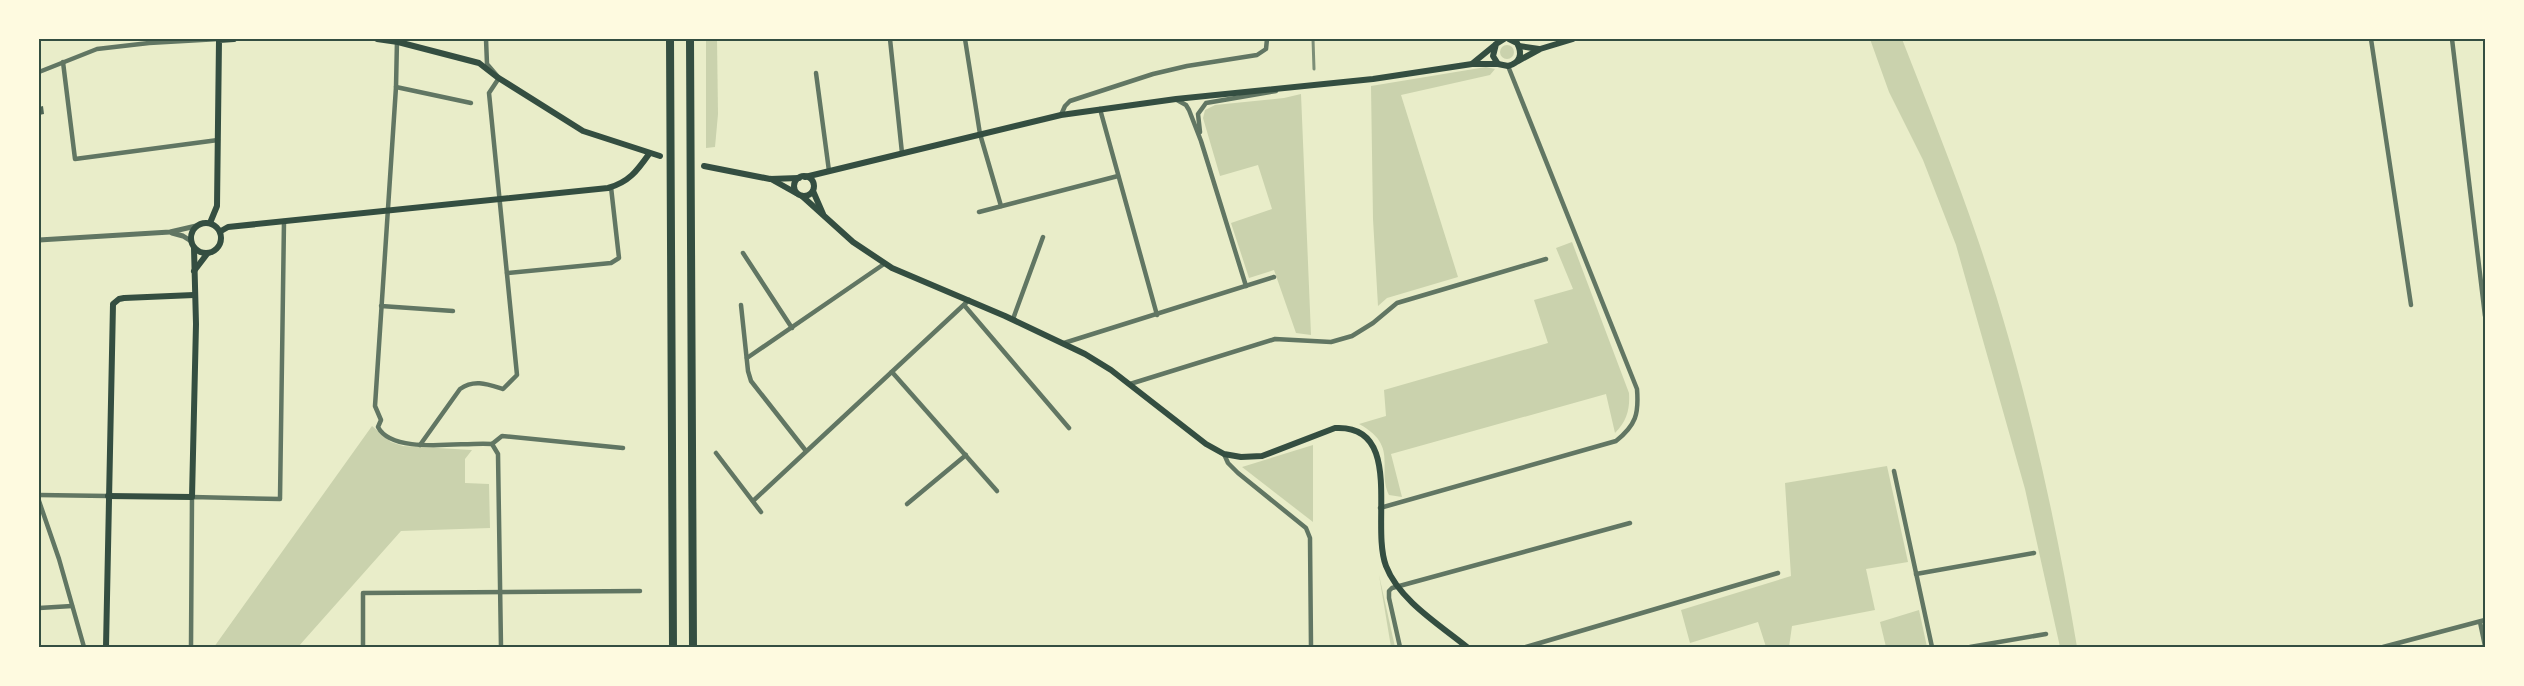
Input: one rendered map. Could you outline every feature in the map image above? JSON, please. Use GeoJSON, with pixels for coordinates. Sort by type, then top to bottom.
{"type":"FeatureCollection","features":[{"type":"Feature","properties":{"kind":"highway"},"geometry":{"type":"LineString","coordinates":[[670,39],[673,647]]}},
{"type":"Feature","properties":{"kind":"highway"},"geometry":{"type":"LineString","coordinates":[[690,39],[693,647]]}},
{"type":"Feature","properties":{"kind":"main road"},"geometry":{"type":"LineString","coordinates":[[210,222],[217,206],[219,39],[234,39]]}},
{"type":"Feature","properties":{"kind":"main road"},"geometry":{"type":"LineString","coordinates":[[377,39],[396,40],[479,63],[497,80],[583,131],[660,156]]}},
{"type":"Feature","properties":{"kind":"main road"},"geometry":{"type":"LineString","coordinates":[[1472,64],[1504,39]]}},
{"type":"Feature","properties":{"kind":"main road"},"geometry":{"type":"LineString","coordinates":[[1509,39],[1519,46],[1540,49]]}},
{"type":"Feature","properties":{"kind":"main road"},"geometry":{"type":"LineString","coordinates":[[1467,647],[1426,614],[1399,586],[1386,566],[1381,542],[1378,458],[1369,439],[1359,431],[1347,428],[1335,429],[1262,456],[1241,457],[1224,454],[1206,444],[1130,384],[1085,354],[1013,320],[967,303],[885,264],[853,242],[794,187],[802,178],[827,171],[1061,115],[1176,99],[1373,79],[1472,64],[1508,66],[1540,49],[1573,39]]}},
{"type":"Feature","properties":{"kind":"main road"},"geometry":{"type":"LineString","coordinates":[[1496,44],[1493,56],[1498,64]]}},
{"type":"Feature","properties":{"kind":"main road"},"geometry":{"type":"LineString","coordinates":[[1518,61],[1521,54],[1519,46]]}},
{"type":"Feature","properties":{"kind":"main road"},"geometry":{"type":"LineString","coordinates":[[221,231],[228,227],[284,220],[611,187],[624,183],[637,172],[649,154]]}},
{"type":"Feature","properties":{"kind":"main road"},"geometry":{"type":"LineString","coordinates":[[704,166],[770,179],[810,179],[824,217]]}},
{"type":"Feature","properties":{"kind":"main road"},"geometry":{"type":"LineString","coordinates":[[770,179],[801,195],[808,195],[827,171]]}},
{"type":"Feature","properties":{"kind":"main road"},"geometry":{"type":"LineString","coordinates":[[207,254],[202,254],[194,248],[190,236],[196,226],[210,222]]}},
{"type":"Feature","properties":{"kind":"main road"},"geometry":{"type":"LineString","coordinates":[[210,222],[221,231]]}},
{"type":"Feature","properties":{"kind":"main road"},"geometry":{"type":"LineString","coordinates":[[194,272],[207,254],[220,242],[221,231]]}},
{"type":"Feature","properties":{"kind":"main road"},"geometry":{"type":"LineString","coordinates":[[108,496],[192,498],[194,248]]}},
{"type":"Feature","properties":{"kind":"main road"},"geometry":{"type":"LineString","coordinates":[[106,647],[113,304],[119,298],[194,295]]}},
{"type":"Feature","properties":{"kind":"street"},"geometry":{"type":"LineString","coordinates":[[39,72],[97,49],[149,41],[219,39]]}},
{"type":"Feature","properties":{"kind":"street"},"geometry":{"type":"LineString","coordinates":[[420,445],[460,389],[469,383],[480,382],[503,389],[517,375],[489,93],[497,80],[487,64],[486,39]]}},
{"type":"Feature","properties":{"kind":"street"},"geometry":{"type":"LineString","coordinates":[[890,39],[902,153]]}},
{"type":"Feature","properties":{"kind":"street"},"geometry":{"type":"LineString","coordinates":[[965,39],[980,134],[1001,206]]}},
{"type":"Feature","properties":{"kind":"street"},"geometry":{"type":"LineString","coordinates":[[1061,115],[1070,101],[1153,74],[1257,55],[1266,49],[1267,39]]}},
{"type":"Feature","properties":{"kind":"street"},"geometry":{"type":"LineString","coordinates":[[2371,39],[2411,304]]}},
{"type":"Feature","properties":{"kind":"street"},"geometry":{"type":"LineString","coordinates":[[2452,39],[2485,316]]}},
{"type":"Feature","properties":{"kind":"street"},"geometry":{"type":"LineString","coordinates":[[396,40],[396,87],[375,406],[381,420],[378,427],[380,431],[395,440],[420,445],[492,444],[502,436],[623,448]]}},
{"type":"Feature","properties":{"kind":"street"},"geometry":{"type":"LineString","coordinates":[[63,62],[75,159],[218,140]]}},
{"type":"Feature","properties":{"kind":"street"},"geometry":{"type":"LineString","coordinates":[[1380,508],[1616,441],[1629,430],[1637,415],[1637,389],[1508,66]]}},
{"type":"Feature","properties":{"kind":"street"},"geometry":{"type":"LineString","coordinates":[[816,73],[827,171]]}},
{"type":"Feature","properties":{"kind":"street"},"geometry":{"type":"LineString","coordinates":[[1201,141],[1198,114],[1206,103],[1225,98],[1266,94],[1294,86]]}},
{"type":"Feature","properties":{"kind":"street"},"geometry":{"type":"LineString","coordinates":[[396,87],[471,103]]}},
{"type":"Feature","properties":{"kind":"street"},"geometry":{"type":"LineString","coordinates":[[1176,99],[1186,105],[1201,141],[1246,286]]}},
{"type":"Feature","properties":{"kind":"street"},"geometry":{"type":"LineString","coordinates":[[1100,109],[1157,315]]}},
{"type":"Feature","properties":{"kind":"street"},"geometry":{"type":"LineString","coordinates":[[978,212],[1118,176]]}},
{"type":"Feature","properties":{"kind":"street"},"geometry":{"type":"LineString","coordinates":[[507,273],[610,263],[617,260],[619,258],[611,187]]}},
{"type":"Feature","properties":{"kind":"street"},"geometry":{"type":"LineString","coordinates":[[191,647],[192,498],[280,499],[284,220]]}},
{"type":"Feature","properties":{"kind":"street"},"geometry":{"type":"LineString","coordinates":[[39,240],[170,232],[196,226]]}},
{"type":"Feature","properties":{"kind":"street"},"geometry":{"type":"LineString","coordinates":[[170,232],[190,241]]}},
{"type":"Feature","properties":{"kind":"street"},"geometry":{"type":"LineString","coordinates":[[1013,320],[1043,237]]}},
{"type":"Feature","properties":{"kind":"street"},"geometry":{"type":"LineString","coordinates":[[742,253],[792,328]]}},
{"type":"Feature","properties":{"kind":"street"},"geometry":{"type":"LineString","coordinates":[[1130,384],[1275,339],[1330,342],[1352,336],[1373,323],[1397,303],[1546,259]]}},
{"type":"Feature","properties":{"kind":"street"},"geometry":{"type":"LineString","coordinates":[[747,358],[885,264]]}},
{"type":"Feature","properties":{"kind":"street"},"geometry":{"type":"LineString","coordinates":[[1065,343],[1274,277]]}},
{"type":"Feature","properties":{"kind":"street"},"geometry":{"type":"LineString","coordinates":[[753,501],[967,303],[1068,428]]}},
{"type":"Feature","properties":{"kind":"street"},"geometry":{"type":"LineString","coordinates":[[741,305],[751,381],[806,451]]}},
{"type":"Feature","properties":{"kind":"street"},"geometry":{"type":"LineString","coordinates":[[381,306],[453,311]]}},
{"type":"Feature","properties":{"kind":"street"},"geometry":{"type":"LineString","coordinates":[[892,372],[997,491]]}},
{"type":"Feature","properties":{"kind":"street"},"geometry":{"type":"LineString","coordinates":[[492,444],[498,453],[501,647]]}},
{"type":"Feature","properties":{"kind":"street"},"geometry":{"type":"LineString","coordinates":[[716,453],[761,512]]}},
{"type":"Feature","properties":{"kind":"street"},"geometry":{"type":"LineString","coordinates":[[1224,454],[1228,463],[1238,473],[1306,528],[1310,538],[1311,647]]}},
{"type":"Feature","properties":{"kind":"street"},"geometry":{"type":"LineString","coordinates":[[907,504],[966,455]]}},
{"type":"Feature","properties":{"kind":"street"},"geometry":{"type":"LineString","coordinates":[[1894,471],[1932,647]]}},
{"type":"Feature","properties":{"kind":"street"},"geometry":{"type":"LineString","coordinates":[[39,495],[108,496]]}},
{"type":"Feature","properties":{"kind":"street"},"geometry":{"type":"LineString","coordinates":[[39,501],[84,647]]}},
{"type":"Feature","properties":{"kind":"street"},"geometry":{"type":"LineString","coordinates":[[1400,647],[1389,591],[1399,586],[1630,523]]}},
{"type":"Feature","properties":{"kind":"street"},"geometry":{"type":"LineString","coordinates":[[1916,574],[2034,553]]}},
{"type":"Feature","properties":{"kind":"street"},"geometry":{"type":"LineString","coordinates":[[1526,647],[1778,573]]}},
{"type":"Feature","properties":{"kind":"street"},"geometry":{"type":"LineString","coordinates":[[363,647],[363,593],[500,594],[640,591]]}},
{"type":"Feature","properties":{"kind":"street"},"geometry":{"type":"LineString","coordinates":[[39,608],[72,606]]}},
{"type":"Feature","properties":{"kind":"street"},"geometry":{"type":"LineString","coordinates":[[2383,647],[2483,621],[2485,646]]}},
{"type":"Feature","properties":{"kind":"street"},"geometry":{"type":"LineString","coordinates":[[1970,647],[2046,634]]}},
{"type":"Feature","properties":{"kind":"green space"},"geometry":{"type":"Polygon","coordinates":[[[706,39],[717,39],[718,114],[715,147],[706,148],[706,39]]]}},
{"type":"Feature","properties":{"kind":"green space"},"geometry":{"type":"Polygon","coordinates":[[[1870,39],[1902,39],[1978,240],[2009,340],[2036,441],[2077,647],[2060,647],[2025,489],[1956,245],[1923,160],[1889,92],[1870,39]]]}},
{"type":"Feature","properties":{"kind":"green space"},"geometry":{"type":"Polygon","coordinates":[[[1504,45],[1510,45],[1514,52],[1510,59],[1504,59],[1500,55],[1500,49],[1504,45]]]}},
{"type":"Feature","properties":{"kind":"green space"},"geometry":{"type":"Polygon","coordinates":[[[1486,67],[1495,69],[1490,75],[1401,95],[1458,277],[1387,298],[1378,306],[1373,219],[1371,86],[1486,67]]]}},
{"type":"Feature","properties":{"kind":"green space"},"geometry":{"type":"Polygon","coordinates":[[[1301,94],[1311,335],[1296,333],[1274,270],[1249,278],[1231,223],[1272,209],[1258,165],[1220,176],[1203,118],[1205,110],[1215,105],[1284,98],[1301,94]]]}},
{"type":"Feature","properties":{"kind":"green space"},"geometry":{"type":"Polygon","coordinates":[[[1572,242],[1629,393],[1628,410],[1622,424],[1615,433],[1606,394],[1391,454],[1402,497],[1389,495],[1383,449],[1372,432],[1359,424],[1386,416],[1384,390],[1548,343],[1534,300],[1573,289],[1556,248],[1572,242]]]}},
{"type":"Feature","properties":{"kind":"green space"},"geometry":{"type":"Polygon","coordinates":[[[372,426],[391,442],[403,446],[472,450],[465,459],[465,483],[489,484],[490,528],[401,531],[298,647],[214,647],[372,426]]]}},
{"type":"Feature","properties":{"kind":"green space"},"geometry":{"type":"Polygon","coordinates":[[[1313,445],[1313,522],[1242,467],[1313,445]]]}},
{"type":"Feature","properties":{"kind":"green space"},"geometry":{"type":"Polygon","coordinates":[[[1887,466],[1908,562],[1866,569],[1875,610],[1792,626],[1789,647],[1766,647],[1758,622],[1690,643],[1681,610],[1791,576],[1785,483],[1887,466]]]}},
{"type":"Feature","properties":{"kind":"green space"},"geometry":{"type":"Polygon","coordinates":[[[1379,575],[1395,647],[1391,647],[1379,575]]]}},
{"type":"Feature","properties":{"kind":"green space"},"geometry":{"type":"Polygon","coordinates":[[[1919,610],[1927,647],[1886,647],[1880,622],[1919,610]]]}},
{"type":"Feature","properties":{"kind":"building"},"geometry":{"type":"Polygon","coordinates":[[[43,106],[44,114],[39,115],[39,107],[43,106]]]}},
{"type":"Feature","properties":{"kind":"railway"},"geometry":{"type":"LineString","coordinates":[[1313,39],[1314,69]]}}]}
